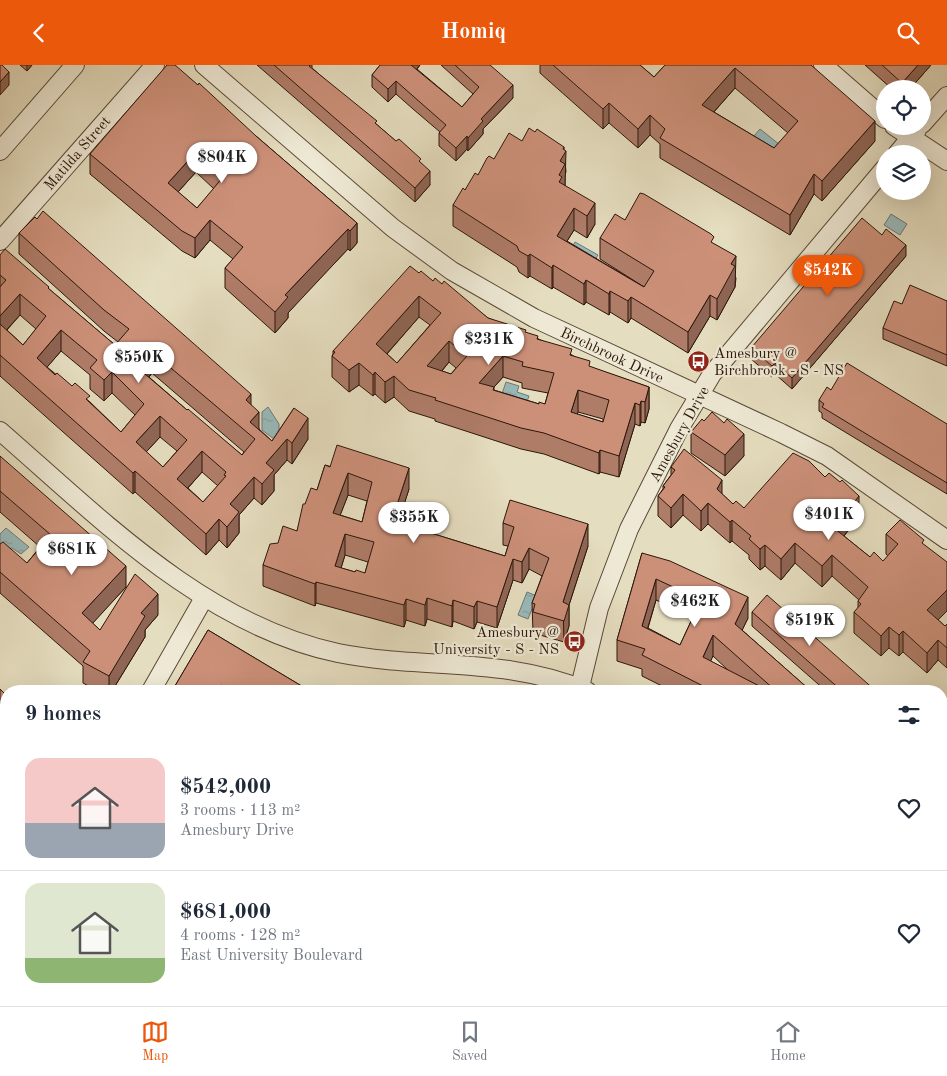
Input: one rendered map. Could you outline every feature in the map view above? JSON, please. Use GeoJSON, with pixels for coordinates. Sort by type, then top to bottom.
{"type":"FeatureCollection","features":[{"type":"Feature","properties":{"kind":"street"},"geometry":{"type":"LineString","coordinates":[[0,151],[75,65]]}},
{"type":"Feature","properties":{"kind":"street","name":"Matilda Street"},"geometry":{"type":"LineString","coordinates":[[0,241],[155,65]]}},
{"type":"Feature","properties":{"kind":"street","name":"Birchbrook Drive"},"geometry":{"type":"LineString","coordinates":[[204,65],[393,228],[445,267],[496,298],[534,317],[827,456],[947,540]]}},
{"type":"Feature","properties":{"kind":"street"},"geometry":{"type":"LineString","coordinates":[[823,65],[876,111]]}},
{"type":"Feature","properties":{"kind":"street"},"geometry":{"type":"LineString","coordinates":[[931,114],[947,96]]}},
{"type":"Feature","properties":{"kind":"street"},"geometry":{"type":"LineString","coordinates":[[905,145],[913,135]]}},
{"type":"Feature","properties":{"kind":"street"},"geometry":{"type":"LineString","coordinates":[[923,135],[947,161]]}},
{"type":"Feature","properties":{"kind":"street","name":"Amesbury Drive"},"geometry":{"type":"LineString","coordinates":[[583,685],[599,608],[629,529],[653,479],[712,374],[876,179]]}},
{"type":"Feature","properties":{"kind":"street"},"geometry":{"type":"LineString","coordinates":[[0,431],[127,541],[204,597],[286,637],[336,652],[381,660],[481,665],[546,677],[568,685]]}},
{"type":"Feature","properties":{"kind":"street"},"geometry":{"type":"LineString","coordinates":[[154,685],[204,597]]}},
{"type":"Feature","properties":{"kind":"water"},"geometry":{"type":"Polygon","coordinates":[[[760,129],[785,149],[777,158],[754,136],[760,129]]]}},
{"type":"Feature","properties":{"kind":"water"},"geometry":{"type":"Polygon","coordinates":[[[891,214],[907,224],[900,235],[884,225],[891,214]]]}},
{"type":"Feature","properties":{"kind":"water"},"geometry":{"type":"Polygon","coordinates":[[[575,242],[598,255],[592,265],[569,252],[575,242]]]}},
{"type":"Feature","properties":{"kind":"water"},"geometry":{"type":"Polygon","coordinates":[[[506,382],[519,386],[517,392],[529,396],[525,407],[498,405],[506,382]]]}},
{"type":"Feature","properties":{"kind":"water"},"geometry":{"type":"Polygon","coordinates":[[[268,407],[279,424],[279,430],[274,439],[262,430],[262,412],[268,407]]]}},
{"type":"Feature","properties":{"kind":"water"},"geometry":{"type":"Polygon","coordinates":[[[6,528],[29,547],[21,554],[12,548],[0,552],[0,534],[6,528]]]}},
{"type":"Feature","properties":{"kind":"water"},"geometry":{"type":"Polygon","coordinates":[[[527,592],[537,596],[528,619],[518,615],[527,592]]]}},
{"type":"Feature","properties":{"kind":"building"},"geometry":{"type":"Polygon","coordinates":[[[0,65],[9,72],[0,82],[0,65]]]}},
{"type":"Feature","properties":{"kind":"building"},"geometry":{"type":"Polygon","coordinates":[[[167,65],[175,65],[198,85],[199,83],[256,136],[357,223],[350,231],[348,229],[285,295],[288,297],[275,312],[225,268],[243,247],[210,220],[195,238],[182,231],[90,154],[167,65]],[[196,152],[168,183],[197,208],[223,177],[196,152]]]}},
{"type":"Feature","properties":{"kind":"building"},"geometry":{"type":"Polygon","coordinates":[[[274,65],[310,65],[377,121],[375,123],[396,141],[399,139],[421,159],[419,161],[430,171],[415,188],[274,65]]]}},
{"type":"Feature","properties":{"kind":"building"},"geometry":{"type":"Polygon","coordinates":[[[380,65],[411,65],[462,107],[479,87],[455,65],[490,65],[513,85],[481,119],[483,121],[468,138],[467,136],[456,148],[439,133],[446,125],[396,81],[388,89],[372,75],[380,65]]]}},
{"type":"Feature","properties":{"kind":"building"},"geometry":{"type":"Polygon","coordinates":[[[553,65],[640,65],[654,77],[665,65],[811,65],[875,121],[822,181],[814,174],[790,215],[660,138],[665,129],[650,115],[638,129],[609,103],[603,109],[553,65]],[[735,68],[702,105],[774,148],[798,121],[735,68]]]}},
{"type":"Feature","properties":{"kind":"building"},"geometry":{"type":"Polygon","coordinates":[[[882,65],[918,65],[905,80],[899,80],[882,65]]]}},
{"type":"Feature","properties":{"kind":"building"},"geometry":{"type":"Polygon","coordinates":[[[529,128],[535,132],[537,129],[564,147],[563,149],[566,151],[560,161],[565,164],[559,175],[562,177],[559,182],[595,203],[587,216],[574,208],[557,236],[644,287],[654,271],[600,238],[615,214],[625,220],[640,193],[711,234],[714,237],[711,242],[736,256],[731,264],[735,266],[717,299],[710,295],[688,332],[631,297],[628,301],[610,291],[609,294],[586,280],[584,284],[553,265],[552,268],[530,254],[528,256],[519,251],[517,246],[453,205],[475,173],[478,175],[487,158],[489,156],[494,159],[509,133],[522,141],[529,128]]]}},
{"type":"Feature","properties":{"kind":"building"},"geometry":{"type":"Polygon","coordinates":[[[43,211],[251,394],[246,400],[259,412],[250,422],[272,441],[294,408],[308,418],[292,443],[287,439],[266,463],[274,470],[262,484],[254,477],[230,504],[239,512],[227,527],[219,519],[206,534],[135,471],[133,473],[0,355],[0,324],[23,345],[46,316],[20,294],[0,316],[0,287],[6,280],[0,275],[0,255],[5,249],[115,345],[129,329],[104,310],[19,233],[35,217],[37,219],[43,211]],[[61,330],[37,358],[55,375],[57,373],[72,386],[75,383],[90,396],[86,399],[121,432],[144,404],[112,372],[104,380],[90,368],[97,360],[61,330]],[[152,352],[138,368],[242,455],[255,439],[152,352]],[[160,416],[136,442],[163,467],[187,440],[160,416]],[[202,451],[177,479],[203,502],[226,476],[224,475],[226,472],[202,451]]]}},
{"type":"Feature","properties":{"kind":"building"},"geometry":{"type":"Polygon","coordinates":[[[862,218],[882,235],[886,229],[906,245],[792,378],[775,363],[772,366],[751,348],[862,218]]]}},
{"type":"Feature","properties":{"kind":"building"},"geometry":{"type":"Polygon","coordinates":[[[410,266],[419,273],[421,271],[433,281],[435,278],[442,284],[444,281],[488,318],[526,330],[525,332],[538,336],[537,339],[572,349],[570,355],[590,361],[589,366],[649,387],[645,402],[641,401],[640,405],[635,403],[619,456],[600,450],[599,453],[544,433],[521,428],[435,400],[436,398],[409,390],[394,376],[385,382],[375,372],[373,375],[359,363],[349,370],[332,356],[335,352],[333,351],[410,266]],[[419,296],[376,344],[397,363],[441,313],[419,296]],[[449,341],[427,366],[451,374],[467,356],[449,341]],[[503,356],[479,383],[494,387],[493,390],[539,404],[539,402],[545,404],[554,373],[522,366],[523,362],[503,356]],[[578,390],[571,412],[603,422],[609,400],[578,390]]]}},
{"type":"Feature","properties":{"kind":"building"},"geometry":{"type":"Polygon","coordinates":[[[910,285],[947,301],[947,355],[883,328],[894,301],[902,304],[910,285]]]}},
{"type":"Feature","properties":{"kind":"building"},"geometry":{"type":"Polygon","coordinates":[[[847,363],[947,424],[947,483],[822,407],[824,404],[819,400],[827,387],[831,390],[847,363]]]}},
{"type":"Feature","properties":{"kind":"building"},"geometry":{"type":"Polygon","coordinates":[[[712,412],[724,423],[727,419],[744,434],[725,455],[691,432],[702,419],[704,421],[712,412]]]}},
{"type":"Feature","properties":{"kind":"building"},"geometry":{"type":"Polygon","coordinates":[[[337,445],[409,468],[396,508],[408,512],[405,525],[505,556],[514,527],[503,523],[510,500],[588,524],[563,602],[569,605],[564,621],[533,612],[535,604],[532,603],[549,558],[529,548],[522,562],[513,559],[497,607],[477,601],[474,607],[453,600],[452,606],[427,598],[425,605],[406,599],[404,605],[316,582],[315,584],[263,565],[270,544],[278,543],[283,526],[297,531],[303,504],[305,504],[311,488],[317,490],[325,465],[330,467],[337,445]],[[348,473],[333,513],[362,522],[372,482],[348,473]],[[345,534],[335,566],[365,573],[374,542],[345,534]]]}},
{"type":"Feature","properties":{"kind":"building"},"geometry":{"type":"Polygon","coordinates":[[[684,449],[722,480],[717,489],[733,504],[736,501],[744,508],[793,453],[809,461],[825,477],[829,473],[840,482],[842,480],[859,496],[834,528],[870,557],[874,552],[883,561],[898,544],[886,534],[900,520],[924,540],[922,543],[947,562],[947,590],[927,610],[945,626],[947,624],[947,648],[938,640],[927,653],[903,631],[899,635],[889,627],[881,636],[854,612],[861,604],[858,601],[868,587],[832,555],[822,566],[795,543],[781,559],[765,545],[760,549],[749,539],[751,536],[732,520],[730,522],[708,503],[701,511],[683,494],[671,508],[658,496],[675,470],[671,467],[684,449]]]}},
{"type":"Feature","properties":{"kind":"building"},"geometry":{"type":"Polygon","coordinates":[[[0,456],[126,566],[82,613],[100,630],[135,574],[158,594],[141,613],[145,616],[109,676],[83,662],[90,651],[0,572],[0,544],[3,542],[27,563],[51,535],[0,491],[0,456]]]}},
{"type":"Feature","properties":{"kind":"building"},"geometry":{"type":"Polygon","coordinates":[[[642,553],[670,561],[748,597],[735,624],[804,685],[769,685],[713,635],[703,657],[757,685],[701,685],[642,655],[645,649],[617,640],[642,553]],[[656,579],[642,626],[680,645],[701,600],[656,579]]]}},
{"type":"Feature","properties":{"kind":"building"},"geometry":{"type":"Polygon","coordinates":[[[767,595],[869,685],[835,685],[752,612],[767,595]]]}},
{"type":"Feature","properties":{"kind":"building"},"geometry":{"type":"Polygon","coordinates":[[[208,630],[300,685],[221,685],[176,685],[208,630]]]}},
{"type":"Feature","properties":{"kind":"place","name":"Amesbury @ Birchbrook - S - NS"},"geometry":{"type":"Point","coordinates":[698,362]}},
{"type":"Feature","properties":{"kind":"place","name":"Amesbury @ University - S - NS"},"geometry":{"type":"Point","coordinates":[575,641]}}]}
